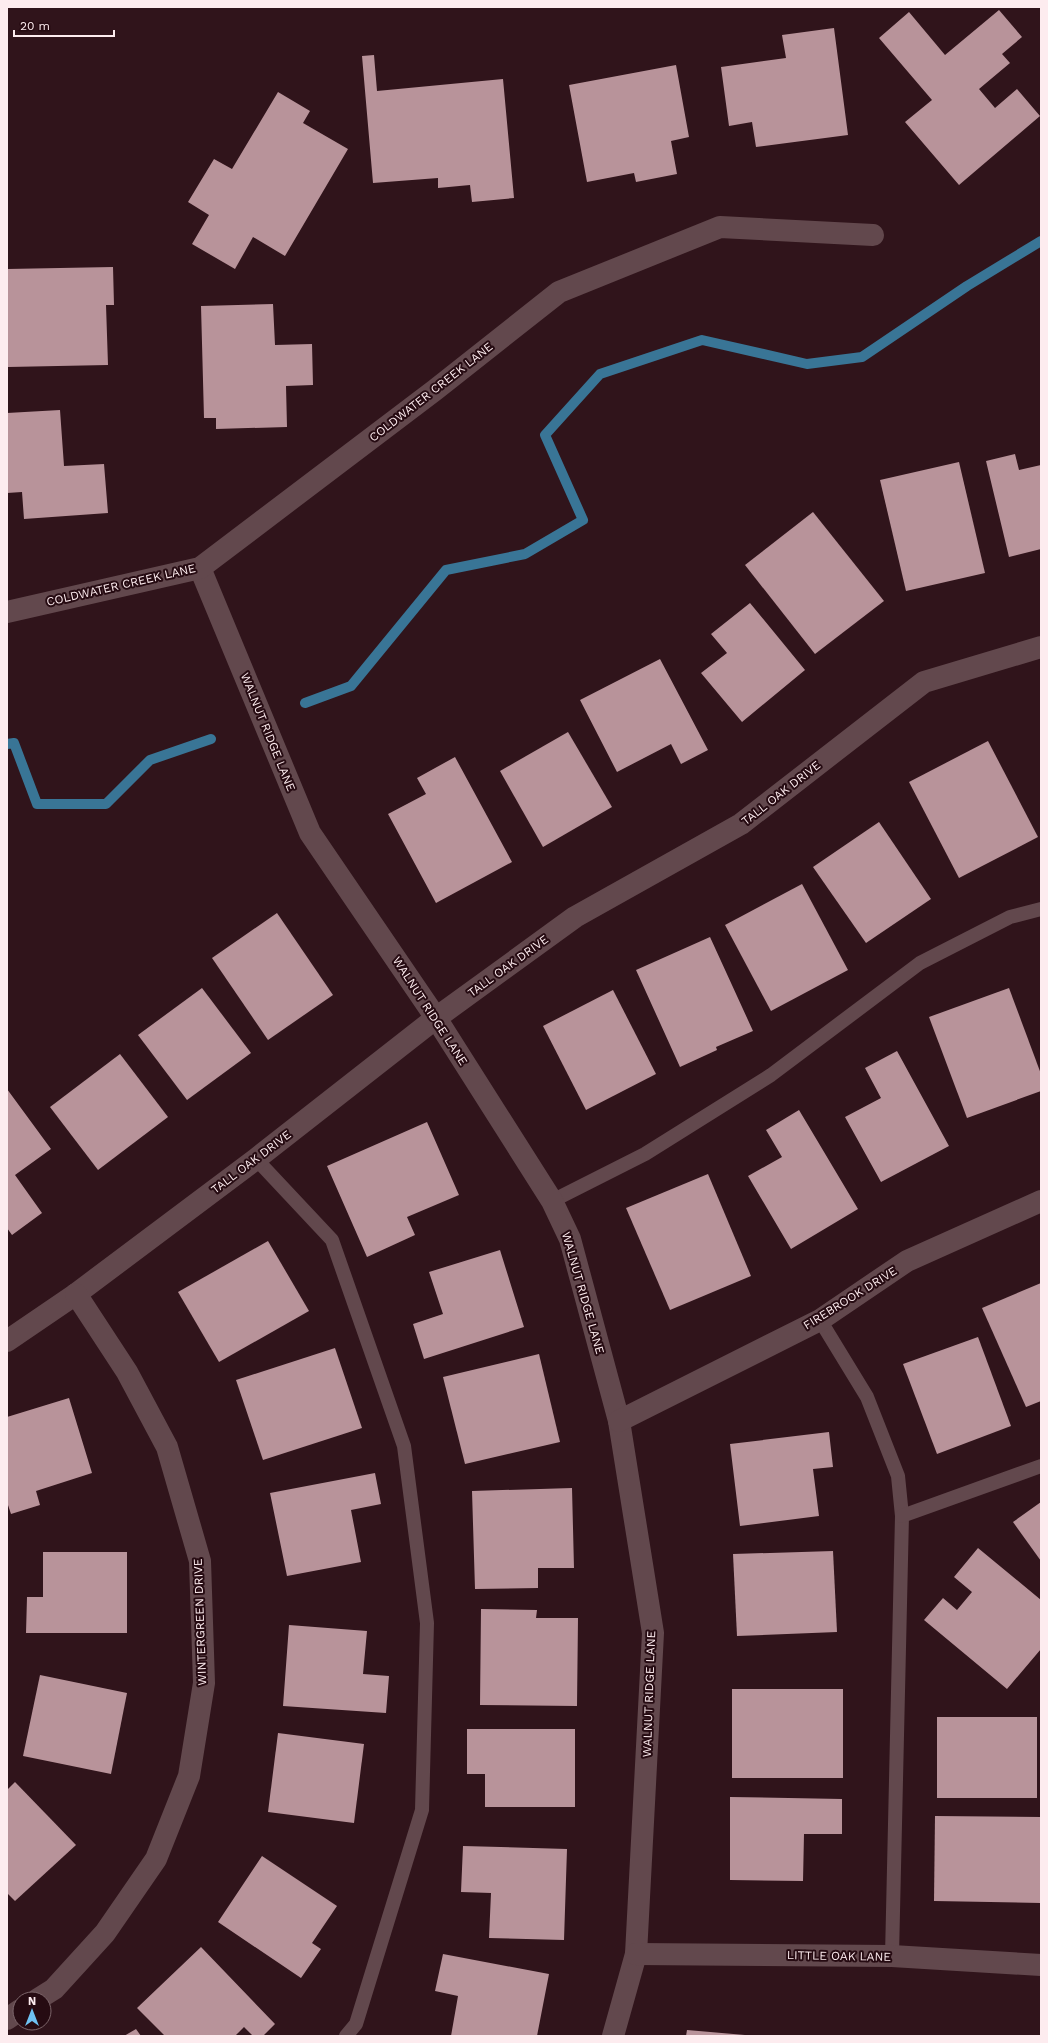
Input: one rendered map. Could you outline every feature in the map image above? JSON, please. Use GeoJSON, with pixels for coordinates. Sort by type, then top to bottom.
{"type":"FeatureCollection","features":[{"type":"Feature","properties":{"kind":"street","name":"COLDWATER CREEK LANE"},"geometry":{"type":"LineString","coordinates":[[7,612],[200,568],[436,390],[559,292],[720,227],[873,235]]}},
{"type":"Feature","properties":{"kind":"street","name":"WALNUT RIDGE LANE"},"geometry":{"type":"LineString","coordinates":[[200,568],[310,833],[436,1018],[552,1201],[570,1239],[619,1421],[653,1633],[636,1954],[613,2036]]}},
{"type":"Feature","properties":{"kind":"street","name":"TALL OAK DRIVE"},"geometry":{"type":"LineString","coordinates":[[7,1341],[76,1294],[256,1159],[436,1018],[575,917],[741,824],[924,682],[1041,647]]}},
{"type":"Feature","properties":{"kind":"street","name":"FIREBROOK DRIVE"},"geometry":{"type":"LineString","coordinates":[[619,1421],[820,1320],[908,1261],[1041,1201]]}},
{"type":"Feature","properties":{"kind":"street","name":"WINTERGREEN DRIVE"},"geometry":{"type":"LineString","coordinates":[[51,1991],[105,1933],[156,1859],[189,1776],[204,1684],[200,1561],[167,1447],[127,1372],[76,1294]]}},
{"type":"Feature","properties":{"kind":"street","name":"LITTLE OAK LANE"},"geometry":{"type":"LineString","coordinates":[[636,1954],[892,1956],[1041,1965]]}},
{"type":"Feature","properties":{"kind":"lane"},"geometry":{"type":"LineString","coordinates":[[552,1201],[645,1154],[771,1075],[920,963],[1010,917],[1041,909]]}},
{"type":"Feature","properties":{"kind":"lane"},"geometry":{"type":"LineString","coordinates":[[256,1159],[332,1240],[404,1446],[427,1623],[422,1810],[356,2024],[346,2036]]}},
{"type":"Feature","properties":{"kind":"lane"},"geometry":{"type":"LineString","coordinates":[[820,1320],[867,1397],[898,1476],[902,1516],[892,1956]]}},
{"type":"Feature","properties":{"kind":"lane"},"geometry":{"type":"LineString","coordinates":[[902,1516],[1041,1466]]}},
{"type":"Feature","properties":{"kind":"building"},"geometry":{"type":"Polygon","coordinates":[[[999,10],[1022,37],[1002,54],[1010,63],[979,89],[995,108],[1017,89],[1040,116],[959,185],[905,122],[932,100],[879,38],[909,12],[945,55],[999,10]]]}},
{"type":"Feature","properties":{"kind":"building"},"geometry":{"type":"Polygon","coordinates":[[[834,28],[848,135],[756,147],[752,122],[729,126],[721,67],[786,58],[782,35],[834,28]]]}},
{"type":"Feature","properties":{"kind":"building"},"geometry":{"type":"Polygon","coordinates":[[[374,55],[377,91],[503,79],[514,198],[472,202],[470,185],[438,188],[438,178],[373,183],[362,56],[374,55]]]}},
{"type":"Feature","properties":{"kind":"building"},"geometry":{"type":"Polygon","coordinates":[[[676,65],[689,137],[671,141],[677,174],[636,182],[634,173],[587,182],[569,85],[676,65]]]}},
{"type":"Feature","properties":{"kind":"building"},"geometry":{"type":"Polygon","coordinates":[[[278,92],[310,111],[303,123],[348,149],[285,256],[253,237],[235,269],[192,244],[209,215],[188,202],[214,159],[232,169],[278,92]]]}},
{"type":"Feature","properties":{"kind":"building"},"geometry":{"type":"Polygon","coordinates":[[[113,267],[114,305],[106,305],[108,365],[8,367],[7,269],[113,267]]]}},
{"type":"Feature","properties":{"kind":"building"},"geometry":{"type":"Polygon","coordinates":[[[273,304],[275,345],[312,344],[313,385],[286,386],[287,427],[216,429],[216,418],[204,418],[201,306],[273,304]]]}},
{"type":"Feature","properties":{"kind":"building"},"geometry":{"type":"Polygon","coordinates":[[[60,410],[64,466],[104,464],[108,513],[24,519],[22,492],[7,493],[7,413],[60,410]]]}},
{"type":"Feature","properties":{"kind":"building"},"geometry":{"type":"Polygon","coordinates":[[[1015,454],[1019,470],[1041,465],[1041,549],[1009,557],[986,461],[1015,454]]]}},
{"type":"Feature","properties":{"kind":"building"},"geometry":{"type":"Polygon","coordinates":[[[959,462],[985,573],[906,591],[880,480],[959,462]]]}},
{"type":"Feature","properties":{"kind":"building"},"geometry":{"type":"Polygon","coordinates":[[[813,512],[884,601],[815,654],[745,565],[813,512]]]}},
{"type":"Feature","properties":{"kind":"building"},"geometry":{"type":"Polygon","coordinates":[[[750,603],[805,670],[742,722],[701,673],[727,653],[711,634],[750,603]]]}},
{"type":"Feature","properties":{"kind":"building"},"geometry":{"type":"Polygon","coordinates":[[[660,659],[708,750],[681,764],[671,744],[617,772],[580,700],[660,659]]]}},
{"type":"Feature","properties":{"kind":"building"},"geometry":{"type":"Polygon","coordinates":[[[568,732],[612,807],[543,847],[500,771],[568,732]]]}},
{"type":"Feature","properties":{"kind":"building"},"geometry":{"type":"Polygon","coordinates":[[[988,741],[1038,837],[959,878],[909,782],[988,741]]]}},
{"type":"Feature","properties":{"kind":"building"},"geometry":{"type":"Polygon","coordinates":[[[455,757],[512,862],[436,903],[388,814],[426,794],[417,778],[455,757]]]}},
{"type":"Feature","properties":{"kind":"building"},"geometry":{"type":"Polygon","coordinates":[[[879,822],[931,899],[866,943],[813,867],[879,822]]]}},
{"type":"Feature","properties":{"kind":"building"},"geometry":{"type":"Polygon","coordinates":[[[802,884],[848,970],[771,1011],[725,925],[802,884]]]}},
{"type":"Feature","properties":{"kind":"building"},"geometry":{"type":"Polygon","coordinates":[[[277,913],[333,995],[268,1040],[212,958],[277,913]]]}},
{"type":"Feature","properties":{"kind":"building"},"geometry":{"type":"Polygon","coordinates":[[[710,937],[753,1031],[716,1047],[717,1050],[680,1067],[636,970],[710,937]]]}},
{"type":"Feature","properties":{"kind":"building"},"geometry":{"type":"Polygon","coordinates":[[[202,988],[251,1053],[187,1100],[138,1035],[202,988]]]}},
{"type":"Feature","properties":{"kind":"building"},"geometry":{"type":"Polygon","coordinates":[[[1009,988],[1041,1074],[1041,1091],[967,1118],[929,1017],[1009,988]]]}},
{"type":"Feature","properties":{"kind":"building"},"geometry":{"type":"Polygon","coordinates":[[[613,990],[656,1074],[586,1110],[543,1026],[613,990]]]}},
{"type":"Feature","properties":{"kind":"building"},"geometry":{"type":"Polygon","coordinates":[[[897,1051],[949,1146],[881,1182],[845,1117],[881,1098],[865,1068],[897,1051]]]}},
{"type":"Feature","properties":{"kind":"building"},"geometry":{"type":"Polygon","coordinates":[[[120,1054],[168,1117],[98,1170],[50,1107],[120,1054]]]}},
{"type":"Feature","properties":{"kind":"building"},"geometry":{"type":"Polygon","coordinates":[[[7,1089],[51,1149],[15,1175],[42,1213],[12,1235],[7,1228],[7,1089]]]}},
{"type":"Feature","properties":{"kind":"building"},"geometry":{"type":"Polygon","coordinates":[[[799,1110],[858,1209],[791,1249],[748,1176],[782,1157],[766,1130],[799,1110]]]}},
{"type":"Feature","properties":{"kind":"building"},"geometry":{"type":"Polygon","coordinates":[[[427,1122],[459,1195],[407,1217],[415,1235],[367,1257],[327,1166],[427,1122]]]}},
{"type":"Feature","properties":{"kind":"building"},"geometry":{"type":"Polygon","coordinates":[[[708,1174],[751,1276],[670,1310],[626,1208],[708,1174]]]}},
{"type":"Feature","properties":{"kind":"building"},"geometry":{"type":"Polygon","coordinates":[[[268,1241],[309,1311],[219,1362],[178,1292],[268,1241]]]}},
{"type":"Feature","properties":{"kind":"building"},"geometry":{"type":"Polygon","coordinates":[[[500,1250],[524,1327],[424,1359],[413,1324],[443,1314],[429,1272],[500,1250]]]}},
{"type":"Feature","properties":{"kind":"building"},"geometry":{"type":"Polygon","coordinates":[[[1041,1283],[1041,1401],[1026,1407],[982,1308],[1041,1283]]]}},
{"type":"Feature","properties":{"kind":"building"},"geometry":{"type":"Polygon","coordinates":[[[978,1337],[1011,1426],[937,1454],[903,1364],[978,1337]]]}},
{"type":"Feature","properties":{"kind":"building"},"geometry":{"type":"Polygon","coordinates":[[[335,1348],[362,1428],[263,1460],[236,1380],[335,1348]]]}},
{"type":"Feature","properties":{"kind":"building"},"geometry":{"type":"Polygon","coordinates":[[[539,1354],[560,1442],[465,1464],[443,1377],[539,1354]]]}},
{"type":"Feature","properties":{"kind":"building"},"geometry":{"type":"Polygon","coordinates":[[[69,1398],[92,1473],[36,1491],[40,1505],[11,1514],[7,1502],[7,1417],[69,1398]]]}},
{"type":"Feature","properties":{"kind":"building"},"geometry":{"type":"Polygon","coordinates":[[[829,1432],[833,1467],[813,1469],[819,1516],[740,1526],[730,1444],[829,1432]]]}},
{"type":"Feature","properties":{"kind":"building"},"geometry":{"type":"Polygon","coordinates":[[[375,1473],[381,1504],[351,1510],[361,1562],[287,1576],[270,1493],[375,1473]]]}},
{"type":"Feature","properties":{"kind":"building"},"geometry":{"type":"Polygon","coordinates":[[[572,1488],[574,1568],[538,1568],[538,1588],[475,1589],[472,1491],[572,1488]]]}},
{"type":"Feature","properties":{"kind":"building"},"geometry":{"type":"Polygon","coordinates":[[[1041,1502],[1041,1561],[1013,1522],[1041,1502]]]}},
{"type":"Feature","properties":{"kind":"building"},"geometry":{"type":"Polygon","coordinates":[[[978,1548],[1041,1600],[1041,1649],[1007,1689],[924,1620],[943,1598],[957,1610],[972,1592],[954,1577],[978,1548]]]}},
{"type":"Feature","properties":{"kind":"building"},"geometry":{"type":"Polygon","coordinates":[[[833,1551],[837,1632],[737,1636],[733,1554],[833,1551]]]}},
{"type":"Feature","properties":{"kind":"building"},"geometry":{"type":"Polygon","coordinates":[[[43,1552],[127,1552],[127,1633],[26,1633],[27,1597],[43,1597],[43,1552]]]}},
{"type":"Feature","properties":{"kind":"building"},"geometry":{"type":"Polygon","coordinates":[[[481,1609],[537,1610],[536,1618],[578,1618],[577,1706],[480,1705],[481,1609]]]}},
{"type":"Feature","properties":{"kind":"building"},"geometry":{"type":"Polygon","coordinates":[[[289,1625],[367,1631],[363,1674],[389,1676],[386,1713],[283,1706],[289,1625]]]}},
{"type":"Feature","properties":{"kind":"building"},"geometry":{"type":"Polygon","coordinates":[[[40,1675],[127,1693],[111,1774],[23,1756],[40,1675]]]}},
{"type":"Feature","properties":{"kind":"building"},"geometry":{"type":"Polygon","coordinates":[[[732,1689],[843,1689],[843,1778],[732,1778],[732,1689]]]}},
{"type":"Feature","properties":{"kind":"building"},"geometry":{"type":"Polygon","coordinates":[[[937,1717],[1037,1717],[1037,1798],[937,1798],[937,1717]]]}},
{"type":"Feature","properties":{"kind":"building"},"geometry":{"type":"Polygon","coordinates":[[[467,1729],[575,1729],[575,1807],[485,1807],[485,1774],[467,1774],[467,1729]]]}},
{"type":"Feature","properties":{"kind":"building"},"geometry":{"type":"Polygon","coordinates":[[[278,1733],[364,1744],[354,1823],[268,1812],[278,1733]]]}},
{"type":"Feature","properties":{"kind":"building"},"geometry":{"type":"Polygon","coordinates":[[[15,1782],[76,1845],[15,1901],[7,1893],[7,1790],[15,1782]]]}},
{"type":"Feature","properties":{"kind":"building"},"geometry":{"type":"Polygon","coordinates":[[[730,1797],[842,1799],[842,1834],[804,1834],[803,1881],[730,1880],[730,1797]]]}},
{"type":"Feature","properties":{"kind":"building"},"geometry":{"type":"Polygon","coordinates":[[[935,1816],[1041,1817],[1041,1903],[934,1901],[935,1816]]]}},
{"type":"Feature","properties":{"kind":"building"},"geometry":{"type":"Polygon","coordinates":[[[463,1846],[567,1849],[564,1940],[489,1938],[491,1893],[461,1892],[463,1846]]]}},
{"type":"Feature","properties":{"kind":"building"},"geometry":{"type":"Polygon","coordinates":[[[262,1856],[337,1906],[312,1943],[321,1949],[301,1978],[218,1922],[262,1856]]]}},
{"type":"Feature","properties":{"kind":"building"},"geometry":{"type":"Polygon","coordinates":[[[201,1947],[275,2024],[263,2036],[253,2036],[244,2027],[235,2036],[165,2036],[137,2008],[201,1947]]]}},
{"type":"Feature","properties":{"kind":"building"},"geometry":{"type":"Polygon","coordinates":[[[443,1954],[549,1974],[537,2036],[451,2036],[458,1996],[435,1991],[443,1954]]]}},
{"type":"Feature","properties":{"kind":"building"},"geometry":{"type":"Polygon","coordinates":[[[136,2029],[141,2036],[124,2036],[136,2029]]]}},
{"type":"Feature","properties":{"kind":"building"},"geometry":{"type":"Polygon","coordinates":[[[687,2030],[745,2035],[745,2036],[686,2036],[687,2030]]]}},
{"type":"Feature","properties":{"kind":"waterway"},"geometry":{"type":"LineString","coordinates":[[305,703],[351,686],[446,570],[525,554],[583,520],[545,435],[600,374],[702,340],[807,364],[862,357],[967,286],[1041,241]]}},
{"type":"Feature","properties":{"kind":"waterway"},"geometry":{"type":"LineString","coordinates":[[7,744],[14,743],[37,804],[106,804],[150,760],[211,739]]}}]}
